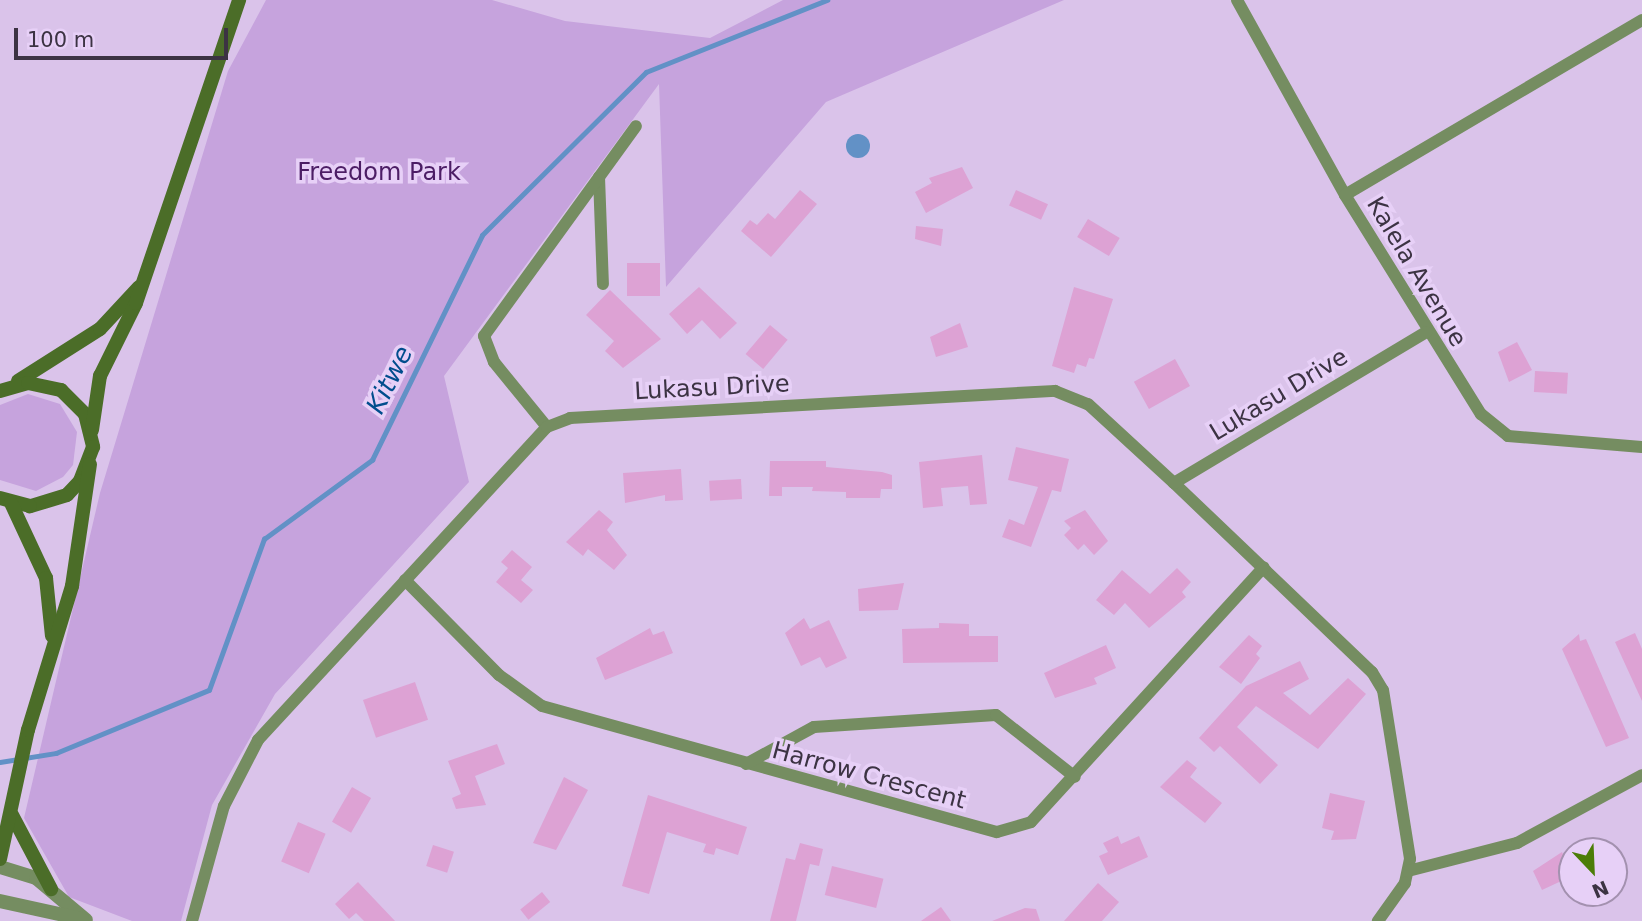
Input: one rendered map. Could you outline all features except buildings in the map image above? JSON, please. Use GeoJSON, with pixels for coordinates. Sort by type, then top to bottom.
{"type":"FeatureCollection","features":[{"type":"Feature","properties":{"kind":"main road"},"geometry":{"type":"LineString","coordinates":[[0,859],[12,815],[28,730],[80,544],[100,376],[141,286],[239,0]]}},
{"type":"Feature","properties":{"kind":"main road"},"geometry":{"type":"LineString","coordinates":[[6,389],[100,329],[141,286]]}},
{"type":"Feature","properties":{"kind":"main road"},"geometry":{"type":"LineString","coordinates":[[6,389],[45,384],[61,390],[75,401],[92,430]]}},
{"type":"Feature","properties":{"kind":"main road"},"geometry":{"type":"LineString","coordinates":[[5,500],[49,503],[80,481],[90,464]]}},
{"type":"Feature","properties":{"kind":"main road"},"geometry":{"type":"LineString","coordinates":[[5,500],[46,578],[52,651]]}},
{"type":"Feature","properties":{"kind":"main road"},"geometry":{"type":"LineString","coordinates":[[12,815],[51,889]]}},
{"type":"Feature","properties":{"kind":"street","name":"Kalela Avenue"},"geometry":{"type":"LineString","coordinates":[[1237,0],[1345,195],[1426,332],[1481,414],[1508,436],[1642,447]]}},
{"type":"Feature","properties":{"kind":"street"},"geometry":{"type":"LineString","coordinates":[[1345,195],[1642,20]]}},
{"type":"Feature","properties":{"kind":"street"},"geometry":{"type":"LineString","coordinates":[[192,921],[224,806],[250,752],[547,427],[494,362],[484,336],[636,126]]}},
{"type":"Feature","properties":{"kind":"street"},"geometry":{"type":"LineString","coordinates":[[599,177],[603,284]]}},
{"type":"Feature","properties":{"kind":"street","name":"Lukasu Drive"},"geometry":{"type":"LineString","coordinates":[[547,427],[570,418],[1055,391],[1088,404],[1174,483],[1426,332]]}},
{"type":"Feature","properties":{"kind":"street"},"geometry":{"type":"LineString","coordinates":[[1174,483],[1264,567],[1383,690],[1410,859],[1408,871],[1393,904],[1378,921]]}},
{"type":"Feature","properties":{"kind":"street","name":"Harrow Crescent"},"geometry":{"type":"LineString","coordinates":[[405,580],[499,675],[542,706],[997,832],[1031,822],[1075,777],[1264,567]]}},
{"type":"Feature","properties":{"kind":"street"},"geometry":{"type":"LineString","coordinates":[[746,764],[814,727],[996,715],[1075,777]]}},
{"type":"Feature","properties":{"kind":"street"},"geometry":{"type":"LineString","coordinates":[[1408,871],[1517,843],[1642,775]]}},
{"type":"Feature","properties":{"kind":"street"},"geometry":{"type":"LineString","coordinates":[[0,867],[51,889],[88,920]]}},
{"type":"Feature","properties":{"kind":"street"},"geometry":{"type":"LineString","coordinates":[[0,901],[88,920]]}},
{"type":"Feature","properties":{"kind":"green space","name":"Freedom Park"},"geometry":{"type":"Polygon","coordinates":[[[266,0],[492,0],[565,21],[710,38],[783,0],[1064,0],[826,102],[666,287],[659,84],[444,376],[469,482],[275,694],[212,805],[181,921],[132,921],[69,897],[24,818],[100,493],[228,71],[266,0]]]}},
{"type":"Feature","properties":{"kind":"green space"},"geometry":{"type":"Polygon","coordinates":[[[28,394],[60,404],[77,432],[73,465],[63,477],[36,491],[0,480],[0,405],[28,394]]]}},
{"type":"Feature","properties":{"kind":"water"},"geometry":{"type":"Polygon","coordinates":[[[853,134],[863,134],[870,141],[870,151],[863,158],[853,158],[846,151],[846,141],[853,134]]]}},
{"type":"Feature","properties":{"kind":"waterway","name":"Kitwe"},"geometry":{"type":"LineString","coordinates":[[0,762],[56,753],[209,690],[264,539],[372,460],[482,235],[646,72],[827,0]]}}]}
